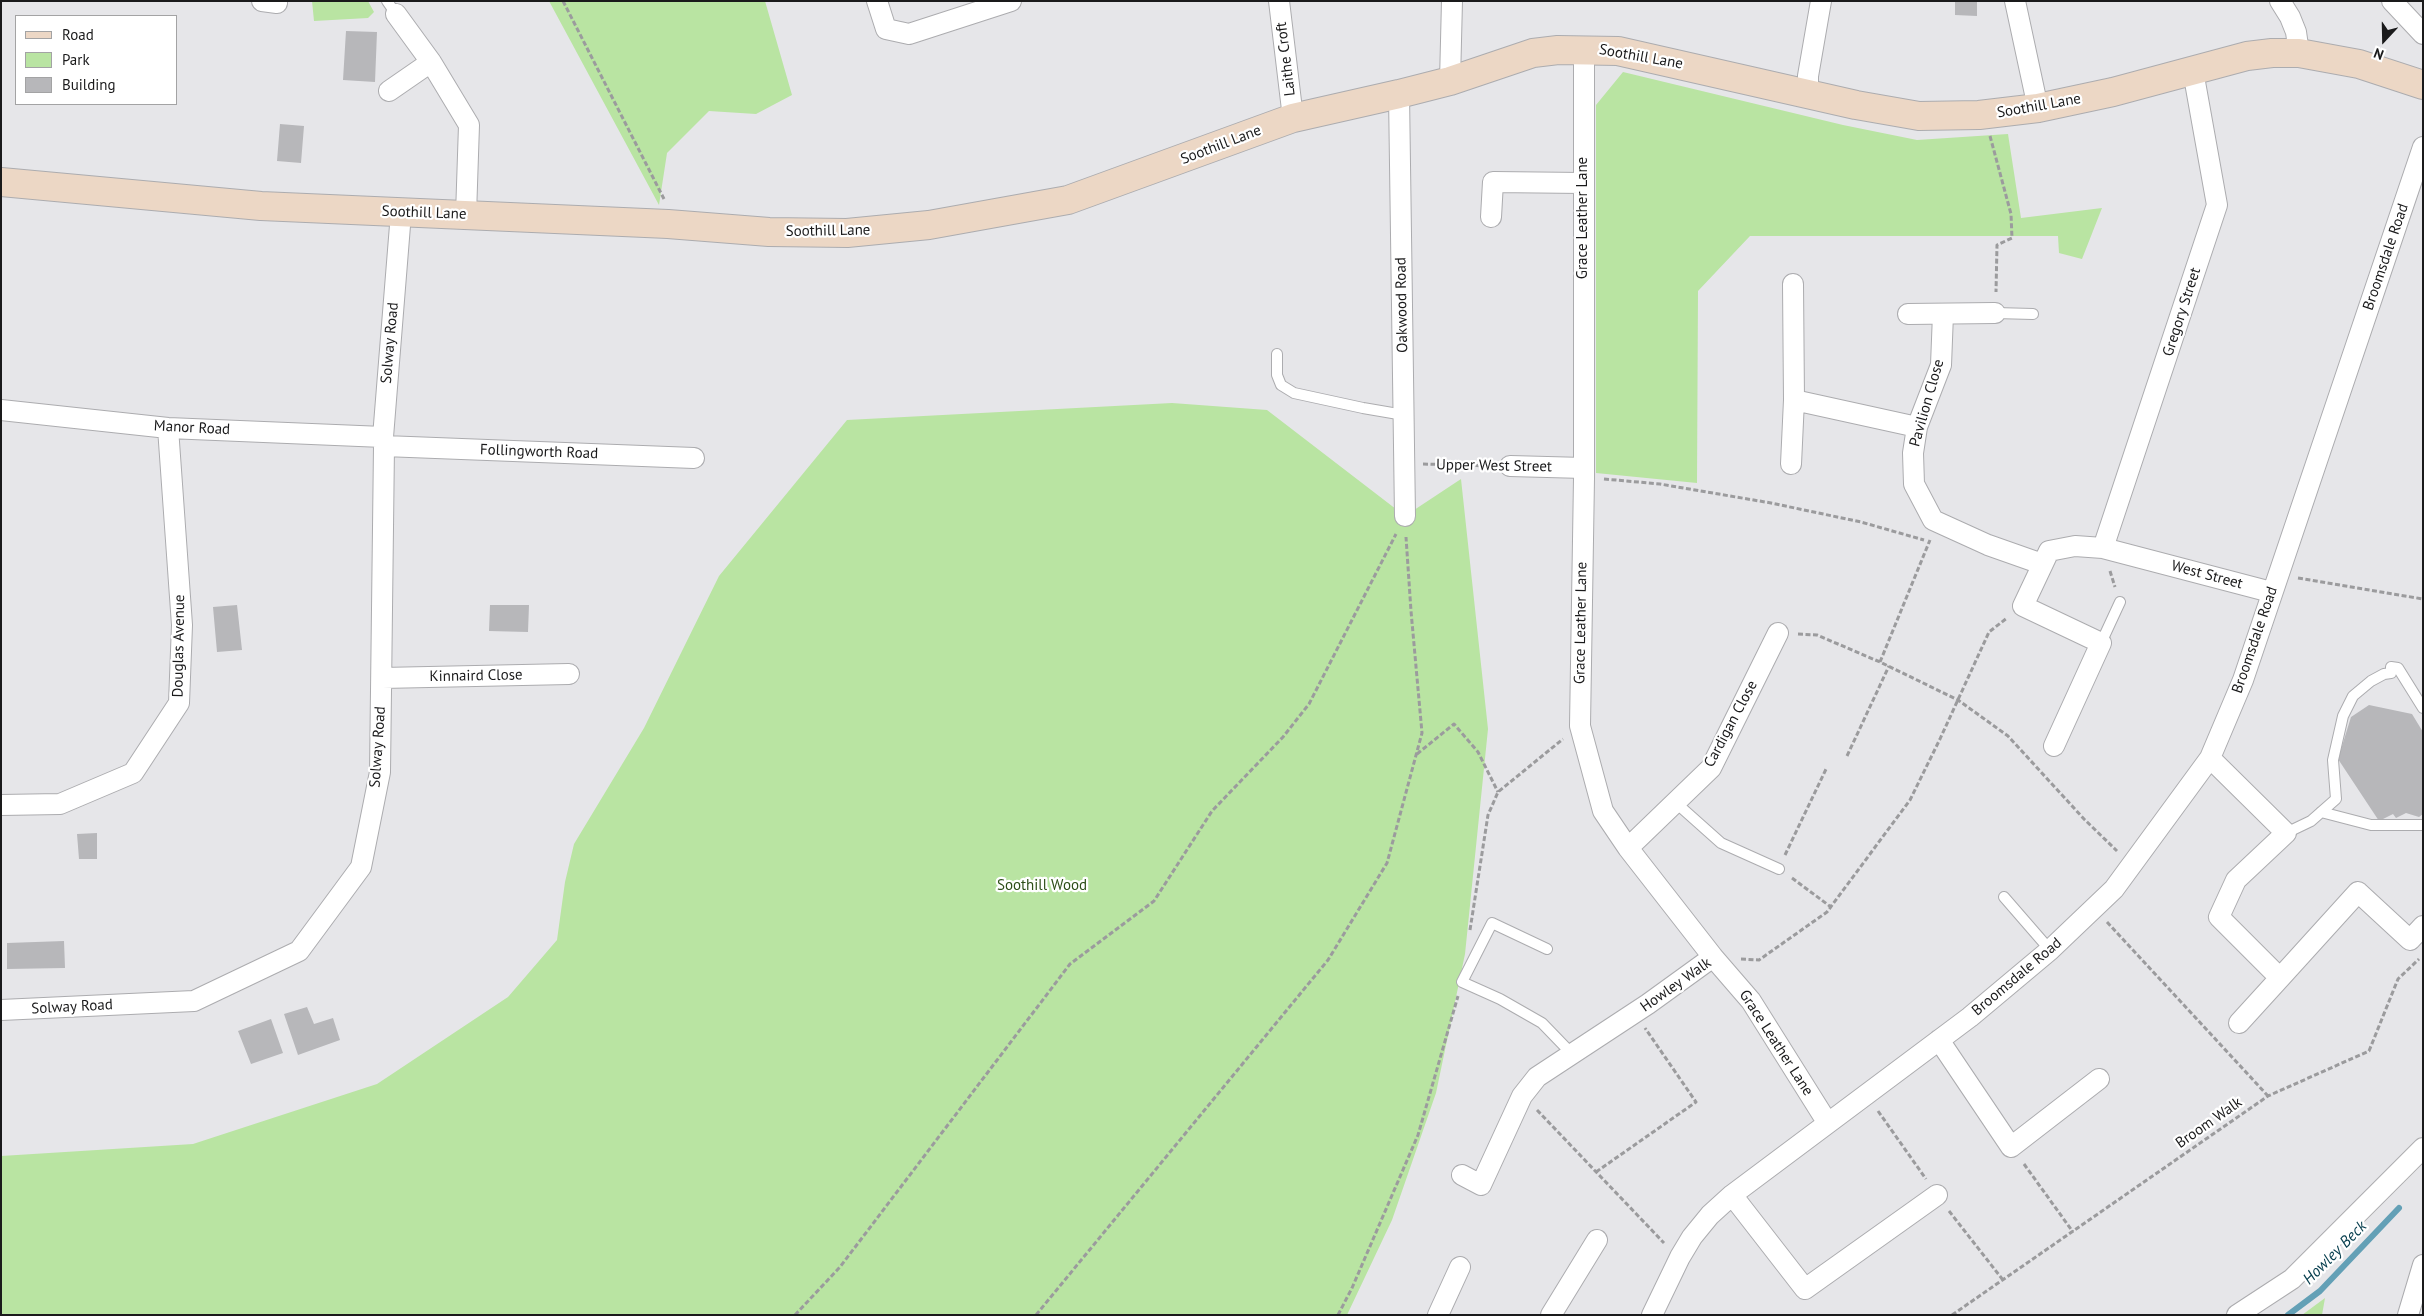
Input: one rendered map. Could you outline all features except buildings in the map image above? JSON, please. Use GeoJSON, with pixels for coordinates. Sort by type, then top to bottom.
{"type":"FeatureCollection","features":[{"type":"Feature","properties":{"kind":"main road","name":"Soothill Lane"},"geometry":{"type":"LineString","coordinates":[[1,182],[261,206],[668,224],[769,232],[847,233],[929,225],[1068,200],[1293,118],[1450,81],[1533,53],[1584,48],[1618,51],[1808,94],[1919,116],[1984,115],[2038,108],[2113,92],[2247,56],[2299,53],[2359,64],[2423,85]]}},
{"type":"Feature","properties":{"kind":"street"},"geometry":{"type":"LineString","coordinates":[[877,1],[886,29],[909,34],[1011,1]]}},
{"type":"Feature","properties":{"kind":"street","name":"Laithe Croft"},"geometry":{"type":"LineString","coordinates":[[1279,1],[1293,118]]}},
{"type":"Feature","properties":{"kind":"street"},"geometry":{"type":"LineString","coordinates":[[1450,81],[1452,1]]}},
{"type":"Feature","properties":{"kind":"street"},"geometry":{"type":"LineString","coordinates":[[1808,94],[1808,76],[1821,1]]}},
{"type":"Feature","properties":{"kind":"street"},"geometry":{"type":"LineString","coordinates":[[2014,1],[2038,108]]}},
{"type":"Feature","properties":{"kind":"street"},"geometry":{"type":"LineString","coordinates":[[2280,1],[2290,17],[2296,32],[2299,53]]}},
{"type":"Feature","properties":{"kind":"street"},"geometry":{"type":"LineString","coordinates":[[2392,1],[2423,34]]}},
{"type":"Feature","properties":{"kind":"street"},"geometry":{"type":"LineString","coordinates":[[391,8],[431,62],[469,125],[466,215]]}},
{"type":"Feature","properties":{"kind":"street","name":"Grace Leather Lane"},"geometry":{"type":"LineString","coordinates":[[1584,48],[1584,473],[1580,726],[1603,811],[1628,848],[1713,957],[1751,1001],[1827,1122]]}},
{"type":"Feature","properties":{"kind":"street"},"geometry":{"type":"LineString","coordinates":[[389,91],[431,62]]}},
{"type":"Feature","properties":{"kind":"street","name":"Gregory Street"},"geometry":{"type":"LineString","coordinates":[[2103,548],[2218,205],[2193,71]]}},
{"type":"Feature","properties":{"kind":"street","name":"Oakwood Road"},"geometry":{"type":"LineString","coordinates":[[1399,94],[1405,516]]}},
{"type":"Feature","properties":{"kind":"street","name":"Broomsdale Road"},"geometry":{"type":"LineString","coordinates":[[1652,1315],[1680,1257],[1692,1237],[1710,1215],[1732,1195],[1939,1040],[2026,972],[2114,889],[2210,758],[2243,680],[2271,592],[2423,147]]}},
{"type":"Feature","properties":{"kind":"street"},"geometry":{"type":"LineString","coordinates":[[1491,217],[1493,182],[1583,183]]}},
{"type":"Feature","properties":{"kind":"street","name":"Solway Road"},"geometry":{"type":"LineString","coordinates":[[1,1010],[194,1001],[299,951],[361,867],[380,772],[384,441],[401,212]]}},
{"type":"Feature","properties":{"kind":"street"},"geometry":{"type":"LineString","coordinates":[[1791,464],[1794,400],[1793,284]]}},
{"type":"Feature","properties":{"kind":"street"},"geometry":{"type":"LineString","coordinates":[[1908,314],[1995,313]]}},
{"type":"Feature","properties":{"kind":"street","name":"Pavilion Close"},"geometry":{"type":"LineString","coordinates":[[1937,522],[1933,520],[1914,484],[1912,453],[1917,427],[1941,365],[1943,314]]}},
{"type":"Feature","properties":{"kind":"street"},"geometry":{"type":"LineString","coordinates":[[1794,400],[1917,427]]}},
{"type":"Feature","properties":{"kind":"street","name":"Manor Road"},"geometry":{"type":"LineString","coordinates":[[1,410],[168,428],[384,441]]}},
{"type":"Feature","properties":{"kind":"street","name":"Douglas Avenue"},"geometry":{"type":"LineString","coordinates":[[1,805],[60,804],[133,773],[179,702],[182,626],[168,428]]}},
{"type":"Feature","properties":{"kind":"street","name":"Follingworth Road"},"geometry":{"type":"LineString","coordinates":[[384,441],[694,458]]}},
{"type":"Feature","properties":{"kind":"street","name":"Upper West Street"},"geometry":{"type":"LineString","coordinates":[[1510,466],[1584,473]]}},
{"type":"Feature","properties":{"kind":"street"},"geometry":{"type":"LineString","coordinates":[[1937,522],[1988,545],[2042,564]]}},
{"type":"Feature","properties":{"kind":"street","name":"West Street"},"geometry":{"type":"LineString","coordinates":[[2023,606],[2049,551],[2075,546],[2103,548],[2271,592]]}},
{"type":"Feature","properties":{"kind":"street"},"geometry":{"type":"LineString","coordinates":[[2023,606],[2101,643],[2054,746]]}},
{"type":"Feature","properties":{"kind":"street","name":"Cardigan Close"},"geometry":{"type":"LineString","coordinates":[[1628,848],[1711,768],[1778,633]]}},
{"type":"Feature","properties":{"kind":"street","name":"Kinnaird Close"},"geometry":{"type":"LineString","coordinates":[[382,678],[569,674]]}},
{"type":"Feature","properties":{"kind":"street"},"geometry":{"type":"LineString","coordinates":[[2210,758],[2286,833],[2236,880],[2219,917],[2280,978]]}},
{"type":"Feature","properties":{"kind":"street"},"geometry":{"type":"LineString","coordinates":[[2239,1023],[2358,892],[2410,940],[2423,926]]}},
{"type":"Feature","properties":{"kind":"street","name":"Howley Walk"},"geometry":{"type":"LineString","coordinates":[[1462,1175],[1481,1185],[1522,1096],[1537,1077],[1634,1013],[1713,957]]}},
{"type":"Feature","properties":{"kind":"street"},"geometry":{"type":"LineString","coordinates":[[1939,1040],[2012,1147],[2098,1079]]}},
{"type":"Feature","properties":{"kind":"street"},"geometry":{"type":"LineString","coordinates":[[2237,1315],[2292,1279],[2423,1148]]}},
{"type":"Feature","properties":{"kind":"street"},"geometry":{"type":"LineString","coordinates":[[1732,1195],[1805,1289],[1937,1195]]}},
{"type":"Feature","properties":{"kind":"street"},"geometry":{"type":"LineString","coordinates":[[1551,1315],[1597,1240]]}},
{"type":"Feature","properties":{"kind":"street"},"geometry":{"type":"LineString","coordinates":[[2408,1315],[2423,1265]]}},
{"type":"Feature","properties":{"kind":"street"},"geometry":{"type":"LineString","coordinates":[[1438,1315],[1460,1267]]}},
{"type":"Feature","properties":{"kind":"lane"},"geometry":{"type":"LineString","coordinates":[[1995,313],[2033,314]]}},
{"type":"Feature","properties":{"kind":"lane"},"geometry":{"type":"LineString","coordinates":[[1276,354],[1277,375],[1281,385],[1294,393],[1404,415]]}},
{"type":"Feature","properties":{"kind":"lane"},"geometry":{"type":"LineString","coordinates":[[2101,643],[2120,602]]}},
{"type":"Feature","properties":{"kind":"lane"},"geometry":{"type":"LineString","coordinates":[[2286,833],[2311,821],[2336,799],[2333,760],[2343,716],[2353,696],[2371,681],[2384,674],[2391,673],[2391,667],[2398,668],[2423,708]]}},
{"type":"Feature","properties":{"kind":"lane"},"geometry":{"type":"LineString","coordinates":[[1675,802],[1721,843],[1779,869]]}},
{"type":"Feature","properties":{"kind":"lane"},"geometry":{"type":"LineString","coordinates":[[2321,812],[2371,824],[2423,825]]}},
{"type":"Feature","properties":{"kind":"lane"},"geometry":{"type":"LineString","coordinates":[[2004,897],[2050,950]]}},
{"type":"Feature","properties":{"kind":"lane"},"geometry":{"type":"LineString","coordinates":[[1547,949],[1492,923],[1462,982],[1500,999],[1542,1023],[1572,1054]]}},
{"type":"Feature","properties":{"kind":"path"},"geometry":{"type":"LineString","coordinates":[[564,1],[668,206],[668,224]]}},
{"type":"Feature","properties":{"kind":"path"},"geometry":{"type":"LineString","coordinates":[[1984,115],[2011,214],[2012,238],[1997,245],[1995,313]]}},
{"type":"Feature","properties":{"kind":"path","name":"Upper West Street"},"geometry":{"type":"LineString","coordinates":[[1404,464],[1510,466]]}},
{"type":"Feature","properties":{"kind":"path"},"geometry":{"type":"LineString","coordinates":[[1584,473],[1771,503],[1861,522],[1929,541]]}},
{"type":"Feature","properties":{"kind":"path"},"geometry":{"type":"LineString","coordinates":[[1036,1315],[1328,960],[1387,863],[1422,732],[1410,611],[1405,516]]}},
{"type":"Feature","properties":{"kind":"path"},"geometry":{"type":"LineString","coordinates":[[795,1315],[840,1268],[1070,964],[1154,901],[1212,811],[1283,737],[1309,704],[1405,516]]}},
{"type":"Feature","properties":{"kind":"path"},"geometry":{"type":"LineString","coordinates":[[1880,662],[1937,522]]}},
{"type":"Feature","properties":{"kind":"path"},"geometry":{"type":"LineString","coordinates":[[2103,548],[2120,602]]}},
{"type":"Feature","properties":{"kind":"path"},"geometry":{"type":"LineString","coordinates":[[2271,592],[2297,578],[2423,599]]}},
{"type":"Feature","properties":{"kind":"path"},"geometry":{"type":"LineString","coordinates":[[1959,698],[1988,632],[2023,606]]}},
{"type":"Feature","properties":{"kind":"path"},"geometry":{"type":"LineString","coordinates":[[1778,633],[1817,635],[1959,698],[2008,736],[2084,819],[2132,866]]}},
{"type":"Feature","properties":{"kind":"path"},"geometry":{"type":"LineString","coordinates":[[1846,756],[1889,666]]}},
{"type":"Feature","properties":{"kind":"path","name":"Howley Walk"},"geometry":{"type":"LineString","coordinates":[[1713,957],[1759,960],[1827,912],[1910,800],[1959,698]]}},
{"type":"Feature","properties":{"kind":"path"},"geometry":{"type":"LineString","coordinates":[[1417,754],[1454,724],[1478,752],[1498,792]]}},
{"type":"Feature","properties":{"kind":"path"},"geometry":{"type":"LineString","coordinates":[[1469,934],[1488,815],[1498,792],[1580,726]]}},
{"type":"Feature","properties":{"kind":"path"},"geometry":{"type":"LineString","coordinates":[[1827,768],[1779,869],[1831,907]]}},
{"type":"Feature","properties":{"kind":"path"},"geometry":{"type":"LineString","coordinates":[[2094,908],[2268,1096]]}},
{"type":"Feature","properties":{"kind":"path","name":"Broom Walk"},"geometry":{"type":"LineString","coordinates":[[1952,1315],[2268,1096],[2369,1051],[2398,980],[2423,955]]}},
{"type":"Feature","properties":{"kind":"path"},"geometry":{"type":"LineString","coordinates":[[1338,1315],[1352,1288],[1418,1135],[1462,982]]}},
{"type":"Feature","properties":{"kind":"path"},"geometry":{"type":"LineString","coordinates":[[1596,1172],[1696,1102],[1634,1013]]}},
{"type":"Feature","properties":{"kind":"path"},"geometry":{"type":"LineString","coordinates":[[1522,1096],[1680,1257]]}},
{"type":"Feature","properties":{"kind":"path"},"geometry":{"type":"LineString","coordinates":[[2012,1147],[2073,1232]]}},
{"type":"Feature","properties":{"kind":"green space"},"geometry":{"type":"Polygon","coordinates":[[[312,1],[368,1],[374,12],[368,18],[314,21],[312,1]]]}},
{"type":"Feature","properties":{"kind":"green space"},"geometry":{"type":"Polygon","coordinates":[[[549,1],[765,1],[792,95],[756,114],[709,111],[667,153],[659,205],[549,1]]]}},
{"type":"Feature","properties":{"kind":"green space"},"geometry":{"type":"Polygon","coordinates":[[[1623,72],[1843,125],[1917,140],[2008,134],[2021,218],[2102,208],[2082,259],[2059,253],[2058,236],[1750,236],[1698,291],[1697,483],[1596,473],[1596,105],[1623,72]]]}},
{"type":"Feature","properties":{"kind":"green space","name":"Soothill Wood"},"geometry":{"type":"Polygon","coordinates":[[[1172,403],[1267,410],[1405,516],[1461,479],[1488,729],[1465,954],[1436,1093],[1392,1220],[1347,1315],[1,1315],[1,1156],[193,1144],[377,1084],[508,997],[557,940],[565,882],[574,844],[644,728],[719,576],[847,420],[1172,403]]]}},
{"type":"Feature","properties":{"kind":"green space"},"geometry":{"type":"Polygon","coordinates":[[[2325,1298],[2322,1315],[2302,1315],[2325,1298]]]}},
{"type":"Feature","properties":{"kind":"waterway","name":"Howley Beck"},"geometry":{"type":"LineString","coordinates":[[2288,1315],[2320,1291],[2399,1208]]}}]}
